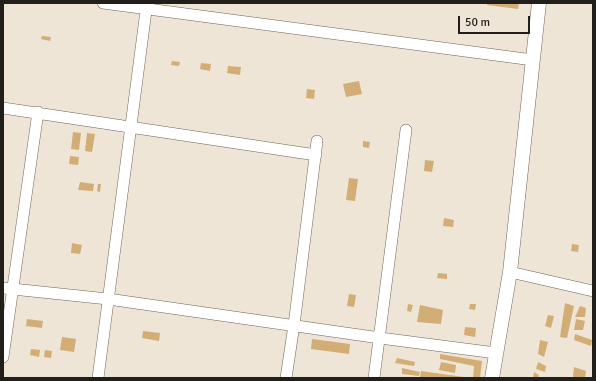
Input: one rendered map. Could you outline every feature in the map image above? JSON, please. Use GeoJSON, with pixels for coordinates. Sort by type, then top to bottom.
{"type":"FeatureCollection","features":[{"type":"Feature","properties":{"kind":"main road"},"geometry":{"type":"LineString","coordinates":[[492,378],[510,272],[539,3]]}},
{"type":"Feature","properties":{"kind":"street"},"geometry":{"type":"LineString","coordinates":[[103,3],[146,6],[533,60]]}},
{"type":"Feature","properties":{"kind":"street"},"geometry":{"type":"LineString","coordinates":[[98,378],[146,6]]}},
{"type":"Feature","properties":{"kind":"street"},"geometry":{"type":"LineString","coordinates":[[3,108],[38,112],[316,155]]}},
{"type":"Feature","properties":{"kind":"street"},"geometry":{"type":"LineString","coordinates":[[3,357],[7,289],[38,112]]}},
{"type":"Feature","properties":{"kind":"street"},"geometry":{"type":"LineString","coordinates":[[374,378],[406,130]]}},
{"type":"Feature","properties":{"kind":"street"},"geometry":{"type":"LineString","coordinates":[[286,378],[317,141]]}},
{"type":"Feature","properties":{"kind":"street"},"geometry":{"type":"LineString","coordinates":[[510,272],[593,291]]}},
{"type":"Feature","properties":{"kind":"street"},"geometry":{"type":"LineString","coordinates":[[7,289],[108,298],[294,326],[496,353]]}},
{"type":"Feature","properties":{"kind":"building"},"geometry":{"type":"Polygon","coordinates":[[[487,3],[519,3],[518,9],[487,5],[487,3]]]}},
{"type":"Feature","properties":{"kind":"building"},"geometry":{"type":"Polygon","coordinates":[[[42,36],[51,37],[50,41],[41,39],[42,36]]]}},
{"type":"Feature","properties":{"kind":"building"},"geometry":{"type":"Polygon","coordinates":[[[172,61],[180,62],[179,66],[171,65],[172,61]]]}},
{"type":"Feature","properties":{"kind":"building"},"geometry":{"type":"Polygon","coordinates":[[[201,63],[211,64],[210,71],[200,69],[201,63]]]}},
{"type":"Feature","properties":{"kind":"building"},"geometry":{"type":"Polygon","coordinates":[[[228,66],[241,67],[240,75],[227,73],[228,66]]]}},
{"type":"Feature","properties":{"kind":"building"},"geometry":{"type":"Polygon","coordinates":[[[359,81],[362,94],[346,97],[343,84],[359,81]]]}},
{"type":"Feature","properties":{"kind":"building"},"geometry":{"type":"Polygon","coordinates":[[[307,89],[315,90],[314,99],[306,98],[307,89]]]}},
{"type":"Feature","properties":{"kind":"building"},"geometry":{"type":"Polygon","coordinates":[[[73,132],[81,133],[79,150],[71,149],[73,132]]]}},
{"type":"Feature","properties":{"kind":"building"},"geometry":{"type":"Polygon","coordinates":[[[87,133],[95,134],[92,152],[85,151],[87,133]]]}},
{"type":"Feature","properties":{"kind":"building"},"geometry":{"type":"Polygon","coordinates":[[[363,141],[370,142],[369,148],[363,147],[363,141]]]}},
{"type":"Feature","properties":{"kind":"building"},"geometry":{"type":"Polygon","coordinates":[[[70,156],[79,157],[78,165],[69,164],[70,156]]]}},
{"type":"Feature","properties":{"kind":"building"},"geometry":{"type":"Polygon","coordinates":[[[425,160],[434,161],[432,172],[424,171],[425,160]]]}},
{"type":"Feature","properties":{"kind":"building"},"geometry":{"type":"Polygon","coordinates":[[[349,178],[358,179],[355,201],[346,200],[349,178]]]}},
{"type":"Feature","properties":{"kind":"building"},"geometry":{"type":"Polygon","coordinates":[[[80,182],[94,184],[93,191],[78,190],[80,182]]]}},
{"type":"Feature","properties":{"kind":"building"},"geometry":{"type":"Polygon","coordinates":[[[98,184],[101,184],[100,192],[97,191],[98,184]]]}},
{"type":"Feature","properties":{"kind":"building"},"geometry":{"type":"Polygon","coordinates":[[[444,218],[454,220],[453,227],[443,226],[444,218]]]}},
{"type":"Feature","properties":{"kind":"building"},"geometry":{"type":"Polygon","coordinates":[[[72,243],[82,245],[80,254],[71,253],[72,243]]]}},
{"type":"Feature","properties":{"kind":"building"},"geometry":{"type":"Polygon","coordinates":[[[572,244],[579,245],[578,252],[571,251],[572,244]]]}},
{"type":"Feature","properties":{"kind":"building"},"geometry":{"type":"Polygon","coordinates":[[[438,273],[447,274],[447,279],[437,278],[438,273]]]}},
{"type":"Feature","properties":{"kind":"building"},"geometry":{"type":"Polygon","coordinates":[[[349,294],[356,295],[354,307],[347,306],[349,294]]]}},
{"type":"Feature","properties":{"kind":"building"},"geometry":{"type":"Polygon","coordinates":[[[565,303],[574,306],[567,338],[560,337],[565,303]]]}},
{"type":"Feature","properties":{"kind":"building"},"geometry":{"type":"Polygon","coordinates":[[[408,304],[413,305],[411,312],[407,311],[408,304]]]}},
{"type":"Feature","properties":{"kind":"building"},"geometry":{"type":"Polygon","coordinates":[[[470,304],[476,304],[475,310],[469,309],[470,304]]]}},
{"type":"Feature","properties":{"kind":"building"},"geometry":{"type":"Polygon","coordinates":[[[420,305],[443,310],[441,324],[417,322],[420,305]]]}},
{"type":"Feature","properties":{"kind":"building"},"geometry":{"type":"Polygon","coordinates":[[[580,306],[586,308],[585,317],[575,317],[580,306]]]}},
{"type":"Feature","properties":{"kind":"building"},"geometry":{"type":"Polygon","coordinates":[[[548,315],[554,316],[551,328],[545,326],[548,315]]]}},
{"type":"Feature","properties":{"kind":"building"},"geometry":{"type":"Polygon","coordinates":[[[27,319],[43,321],[42,328],[26,326],[27,319]]]}},
{"type":"Feature","properties":{"kind":"building"},"geometry":{"type":"Polygon","coordinates":[[[576,319],[585,321],[583,330],[574,330],[576,319]]]}},
{"type":"Feature","properties":{"kind":"building"},"geometry":{"type":"Polygon","coordinates":[[[465,327],[476,328],[475,337],[464,335],[465,327]]]}},
{"type":"Feature","properties":{"kind":"building"},"geometry":{"type":"Polygon","coordinates":[[[143,331],[160,333],[159,341],[142,338],[143,331]]]}},
{"type":"Feature","properties":{"kind":"building"},"geometry":{"type":"Polygon","coordinates":[[[575,334],[592,340],[591,346],[574,340],[575,334]]]}},
{"type":"Feature","properties":{"kind":"building"},"geometry":{"type":"Polygon","coordinates":[[[62,337],[76,339],[74,352],[60,350],[62,337]]]}},
{"type":"Feature","properties":{"kind":"building"},"geometry":{"type":"Polygon","coordinates":[[[312,339],[350,344],[349,354],[311,349],[312,339]]]}},
{"type":"Feature","properties":{"kind":"building"},"geometry":{"type":"Polygon","coordinates":[[[540,340],[548,342],[544,357],[538,354],[540,340]]]}},
{"type":"Feature","properties":{"kind":"building"},"geometry":{"type":"Polygon","coordinates":[[[31,349],[40,350],[39,357],[30,355],[31,349]]]}},
{"type":"Feature","properties":{"kind":"building"},"geometry":{"type":"Polygon","coordinates":[[[45,350],[52,351],[51,358],[44,357],[45,350]]]}},
{"type":"Feature","properties":{"kind":"building"},"geometry":{"type":"Polygon","coordinates":[[[440,354],[482,361],[480,378],[473,378],[474,366],[440,359],[440,354]]]}},
{"type":"Feature","properties":{"kind":"building"},"geometry":{"type":"Polygon","coordinates":[[[397,358],[415,362],[414,366],[395,363],[397,358]]]}},
{"type":"Feature","properties":{"kind":"building"},"geometry":{"type":"Polygon","coordinates":[[[441,362],[456,365],[455,373],[439,370],[441,362]]]}},
{"type":"Feature","properties":{"kind":"building"},"geometry":{"type":"Polygon","coordinates":[[[538,362],[546,366],[545,372],[536,369],[538,362]]]}},
{"type":"Feature","properties":{"kind":"building"},"geometry":{"type":"Polygon","coordinates":[[[574,367],[586,371],[585,378],[573,377],[574,367]]]}},
{"type":"Feature","properties":{"kind":"building"},"geometry":{"type":"Polygon","coordinates":[[[402,368],[420,372],[419,376],[402,374],[402,368]]]}},
{"type":"Feature","properties":{"kind":"building"},"geometry":{"type":"Polygon","coordinates":[[[421,371],[464,377],[464,378],[420,377],[421,371]]]}},
{"type":"Feature","properties":{"kind":"building"},"geometry":{"type":"Polygon","coordinates":[[[534,372],[539,375],[538,378],[533,378],[534,372]]]}}]}
